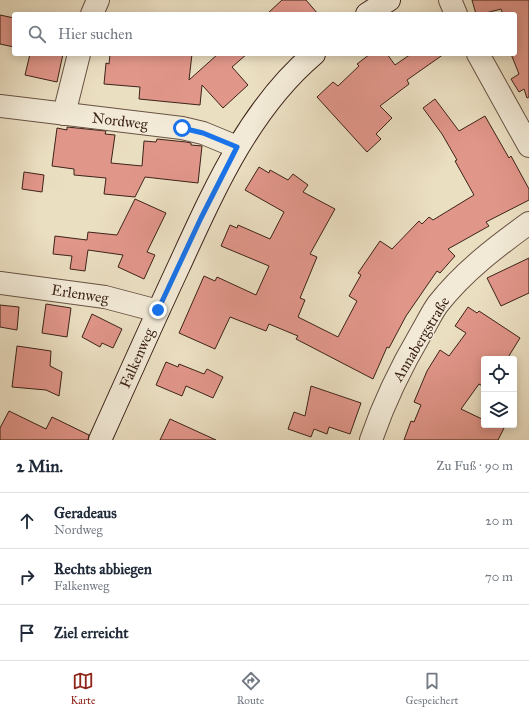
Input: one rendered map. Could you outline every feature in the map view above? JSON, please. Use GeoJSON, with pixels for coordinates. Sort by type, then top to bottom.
{"type":"FeatureCollection","features":[{"type":"Feature","properties":{"kind":"street"},"geometry":{"type":"LineString","coordinates":[[93,12],[98,0]]}},
{"type":"Feature","properties":{"kind":"street"},"geometry":{"type":"LineString","coordinates":[[370,12],[390,0]]}},
{"type":"Feature","properties":{"kind":"street"},"geometry":{"type":"LineString","coordinates":[[450,0],[455,12]]}},
{"type":"Feature","properties":{"kind":"street"},"geometry":{"type":"LineString","coordinates":[[64,114],[78,56]]}},
{"type":"Feature","properties":{"kind":"street","name":"Falkenweg"},"geometry":{"type":"LineString","coordinates":[[100,440],[201,218],[237,147],[275,92],[312,56]]}},
{"type":"Feature","properties":{"kind":"street"},"geometry":{"type":"LineString","coordinates":[[479,56],[529,146]]}},
{"type":"Feature","properties":{"kind":"street","name":"Nordweg"},"geometry":{"type":"LineString","coordinates":[[0,106],[182,128],[203,133],[237,147]]}},
{"type":"Feature","properties":{"kind":"street","name":"Annabergstraße"},"geometry":{"type":"LineString","coordinates":[[371,440],[391,390],[408,355],[438,304],[461,278],[487,253],[529,223]]}},
{"type":"Feature","properties":{"kind":"street","name":"Erlenweg"},"geometry":{"type":"LineString","coordinates":[[0,283],[105,297],[158,310]]}},
{"type":"Feature","properties":{"kind":"building"},"geometry":{"type":"Polygon","coordinates":[[[282,0],[306,0],[316,12],[269,12],[282,0]]]}},
{"type":"Feature","properties":{"kind":"building"},"geometry":{"type":"Polygon","coordinates":[[[472,0],[529,0],[529,97],[527,98],[524,89],[519,92],[511,79],[519,74],[512,56],[517,56],[517,12],[502,12],[501,9],[490,12],[475,12],[472,0]]]}},
{"type":"Feature","properties":{"kind":"building"},"geometry":{"type":"Polygon","coordinates":[[[0,15],[12,18],[12,47],[0,44],[0,15]]]}},
{"type":"Feature","properties":{"kind":"building"},"geometry":{"type":"Polygon","coordinates":[[[30,56],[63,56],[57,82],[25,75],[30,56]]]}},
{"type":"Feature","properties":{"kind":"building"},"geometry":{"type":"Polygon","coordinates":[[[110,56],[192,56],[189,80],[216,56],[245,56],[232,67],[248,85],[223,108],[202,85],[200,105],[139,99],[140,87],[104,84],[106,63],[109,64],[110,56]]]}},
{"type":"Feature","properties":{"kind":"building"},"geometry":{"type":"Polygon","coordinates":[[[367,56],[388,56],[395,65],[408,56],[441,56],[407,80],[409,84],[380,106],[392,118],[376,134],[381,139],[367,152],[317,97],[333,82],[338,86],[359,66],[357,64],[367,56]]]}},
{"type":"Feature","properties":{"kind":"building"},"geometry":{"type":"Polygon","coordinates":[[[435,99],[459,131],[485,116],[509,158],[511,156],[529,189],[529,200],[486,222],[489,226],[448,249],[455,256],[440,273],[437,271],[406,316],[389,348],[387,347],[373,379],[296,339],[298,336],[269,324],[266,331],[230,317],[215,349],[179,333],[204,276],[215,281],[217,277],[256,295],[269,266],[221,246],[230,225],[237,228],[238,225],[270,239],[284,212],[245,190],[259,167],[269,173],[270,170],[288,180],[293,174],[308,185],[303,192],[335,209],[310,254],[317,257],[300,298],[305,300],[298,317],[338,337],[357,301],[349,296],[361,275],[358,273],[380,241],[392,249],[419,221],[422,224],[429,217],[433,220],[474,195],[455,161],[457,160],[442,134],[423,108],[435,99]]]}},
{"type":"Feature","properties":{"kind":"building"},"geometry":{"type":"Polygon","coordinates":[[[67,127],[106,131],[105,134],[115,135],[111,163],[142,166],[144,141],[156,142],[157,139],[186,142],[191,143],[191,145],[202,146],[198,183],[145,177],[135,197],[104,194],[106,178],[74,175],[74,169],[52,166],[57,128],[67,130],[67,127]]]}},
{"type":"Feature","properties":{"kind":"building"},"geometry":{"type":"Polygon","coordinates":[[[24,172],[44,175],[42,192],[22,189],[24,172]]]}},
{"type":"Feature","properties":{"kind":"building"},"geometry":{"type":"Polygon","coordinates":[[[135,199],[166,213],[147,252],[155,255],[144,279],[118,267],[123,255],[88,250],[85,271],[70,269],[72,256],[53,254],[55,236],[87,240],[88,232],[117,235],[135,199]]]}},
{"type":"Feature","properties":{"kind":"building"},"geometry":{"type":"Polygon","coordinates":[[[529,258],[529,293],[501,306],[487,278],[529,258]]]}},
{"type":"Feature","properties":{"kind":"building"},"geometry":{"type":"Polygon","coordinates":[[[46,304],[71,308],[67,337],[42,333],[46,304]]]}},
{"type":"Feature","properties":{"kind":"building"},"geometry":{"type":"Polygon","coordinates":[[[0,305],[19,307],[17,330],[0,327],[0,305]]]}},
{"type":"Feature","properties":{"kind":"building"},"geometry":{"type":"Polygon","coordinates":[[[468,307],[477,313],[479,311],[520,338],[509,356],[481,356],[481,385],[479,384],[461,409],[481,419],[481,428],[504,428],[498,440],[404,440],[411,421],[414,422],[421,405],[414,402],[427,371],[440,350],[449,356],[466,333],[455,326],[468,307]]]}},
{"type":"Feature","properties":{"kind":"building"},"geometry":{"type":"Polygon","coordinates":[[[92,314],[122,329],[113,348],[102,343],[100,347],[82,337],[92,314]]]}},
{"type":"Feature","properties":{"kind":"building"},"geometry":{"type":"Polygon","coordinates":[[[17,346],[51,351],[50,366],[62,372],[59,396],[46,390],[12,387],[17,346]]]}},
{"type":"Feature","properties":{"kind":"building"},"geometry":{"type":"Polygon","coordinates":[[[166,362],[178,367],[179,364],[204,374],[207,369],[223,377],[213,398],[186,386],[182,396],[156,385],[166,362]]]}},
{"type":"Feature","properties":{"kind":"building"},"geometry":{"type":"Polygon","coordinates":[[[311,386],[361,403],[350,434],[329,427],[327,434],[314,429],[311,437],[288,429],[294,412],[305,416],[311,386]]]}},
{"type":"Feature","properties":{"kind":"building"},"geometry":{"type":"Polygon","coordinates":[[[9,411],[46,429],[52,417],[89,435],[88,440],[0,440],[0,428],[9,411]]]}},
{"type":"Feature","properties":{"kind":"building"},"geometry":{"type":"Polygon","coordinates":[[[170,419],[216,440],[160,440],[170,419]]]}},
{"type":"Feature","properties":{"kind":"route"},"geometry":{"type":"LineString","coordinates":[[158,310],[201,218],[237,147],[203,133],[182,128]]}}]}
